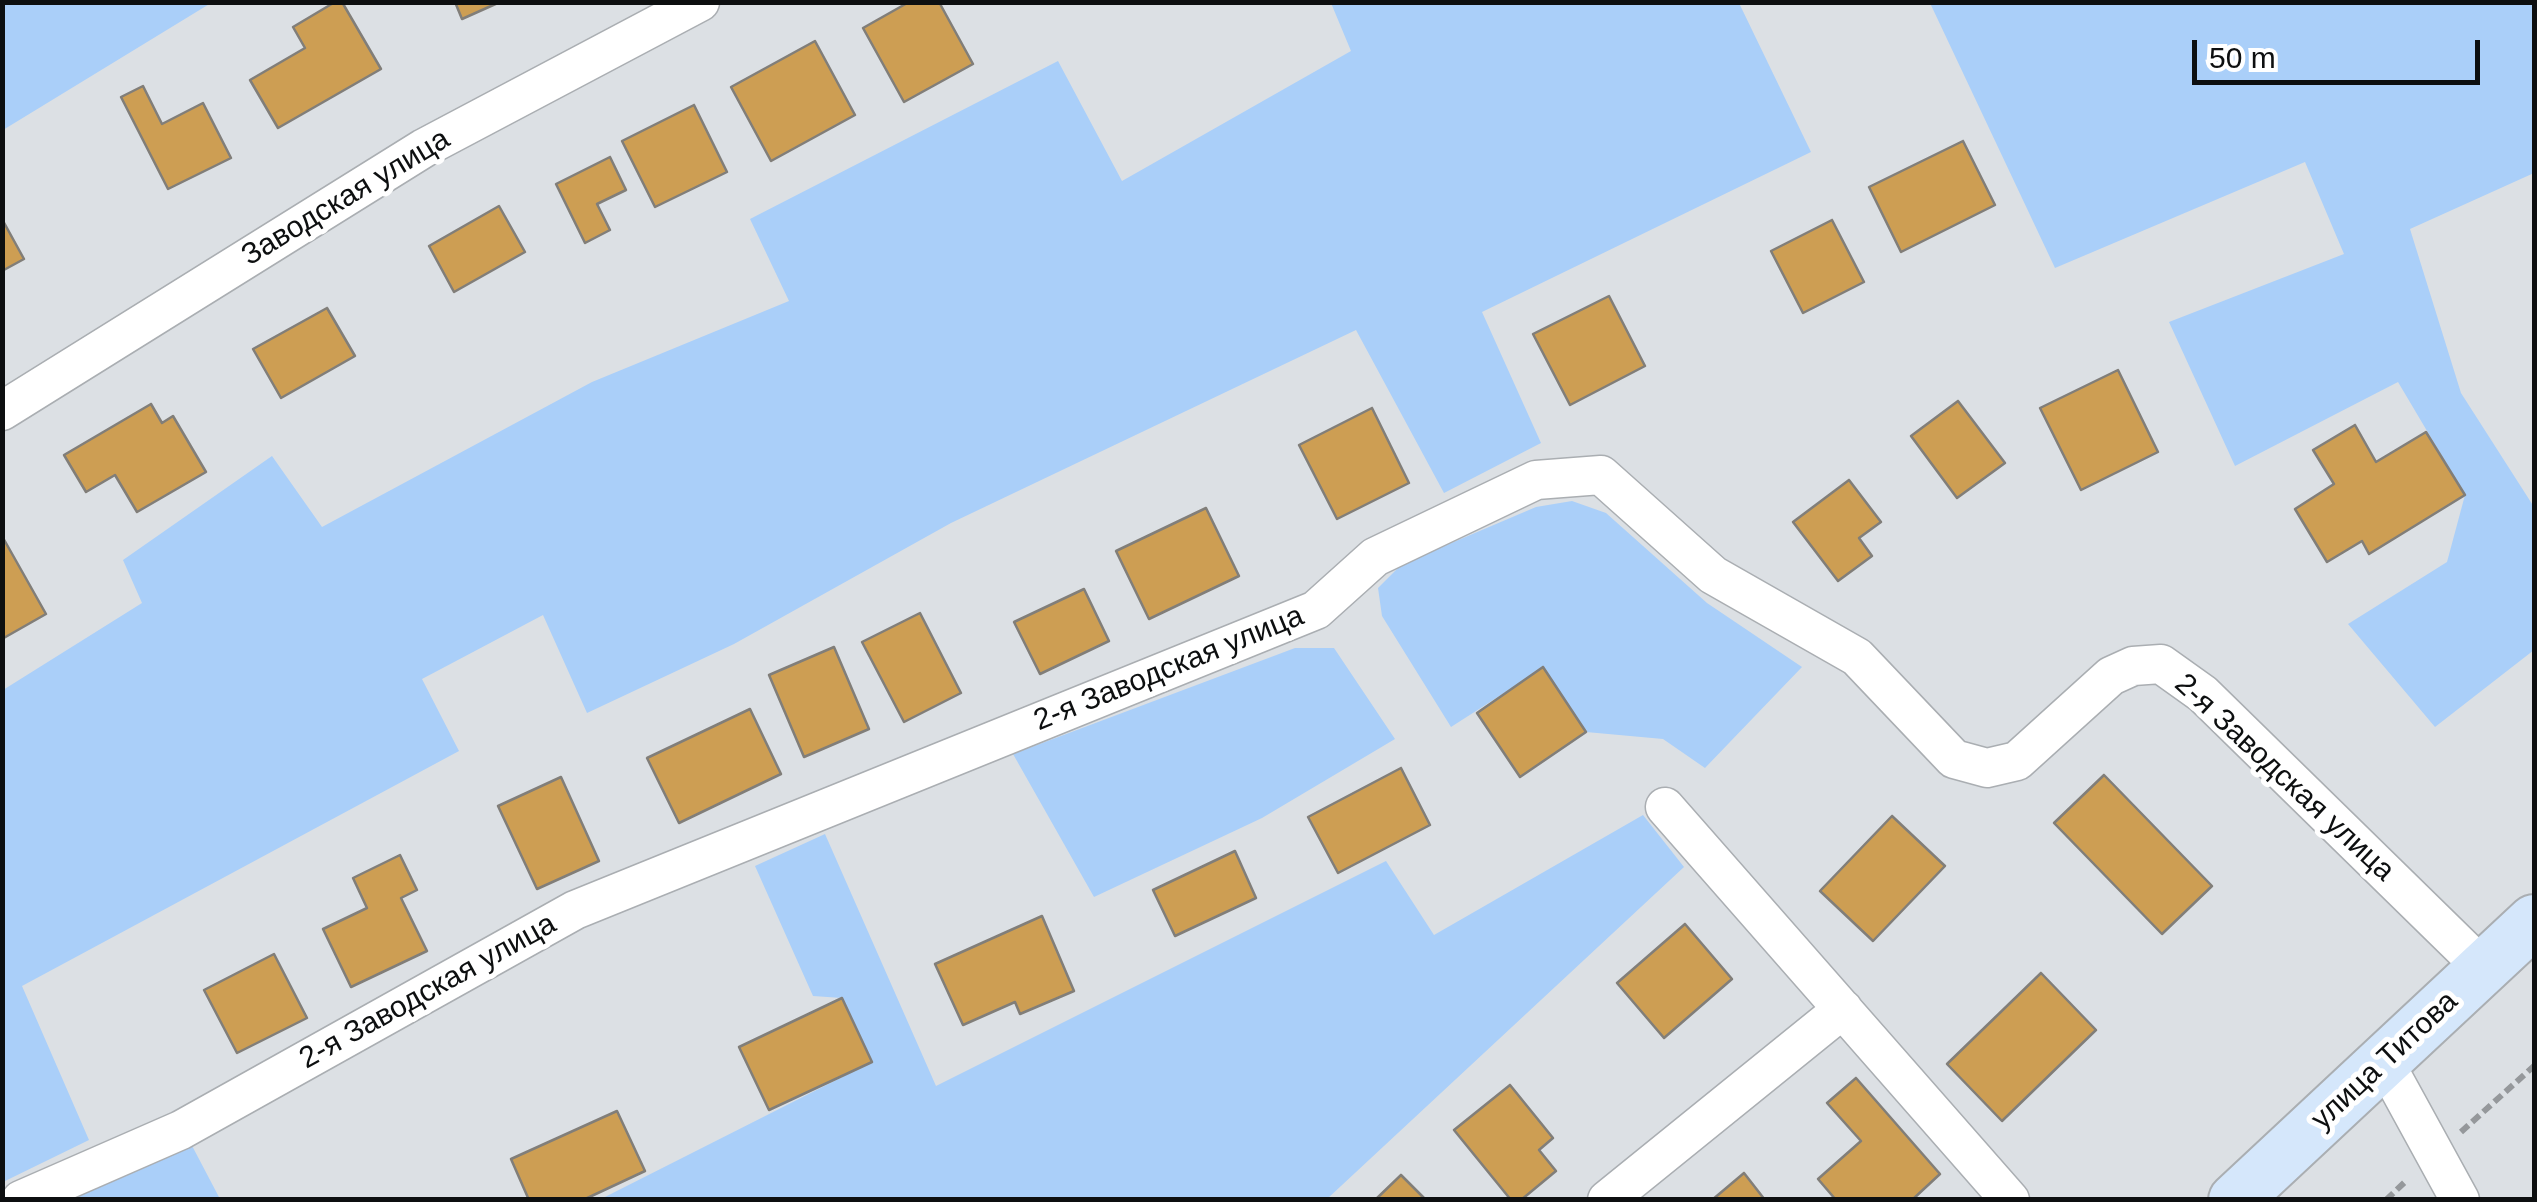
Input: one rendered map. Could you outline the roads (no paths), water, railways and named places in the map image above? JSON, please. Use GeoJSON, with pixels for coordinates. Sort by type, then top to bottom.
{"type":"FeatureCollection","features":[{"type":"Feature","properties":{"kind":"main road","name":"улица Титова"},"geometry":{"type":"LineString","coordinates":[[2235,1200],[2534,921]]}},
{"type":"Feature","properties":{"kind":"street","name":"Заводская улица"},"geometry":{"type":"LineString","coordinates":[[2,411],[424,148],[700,2]]}},
{"type":"Feature","properties":{"kind":"street","name":"2-я Заводская улица"},"geometry":{"type":"LineString","coordinates":[[21,1200],[181,1130],[575,910],[1316,610],[1375,557],[1536,480],[1601,475],[1713,575],[1858,656],[1954,759],[1988,768],[2017,761],[2111,676],[2133,666],[2161,664],[2203,694],[2484,969]]}},
{"type":"Feature","properties":{"kind":"street"},"geometry":{"type":"LineString","coordinates":[[1665,807],[2010,1200]]}},
{"type":"Feature","properties":{"kind":"street"},"geometry":{"type":"LineString","coordinates":[[1607,1200],[1843,1009]]}},
{"type":"Feature","properties":{"kind":"street"},"geometry":{"type":"LineString","coordinates":[[2386,1062],[2460,1200]]}}]}
